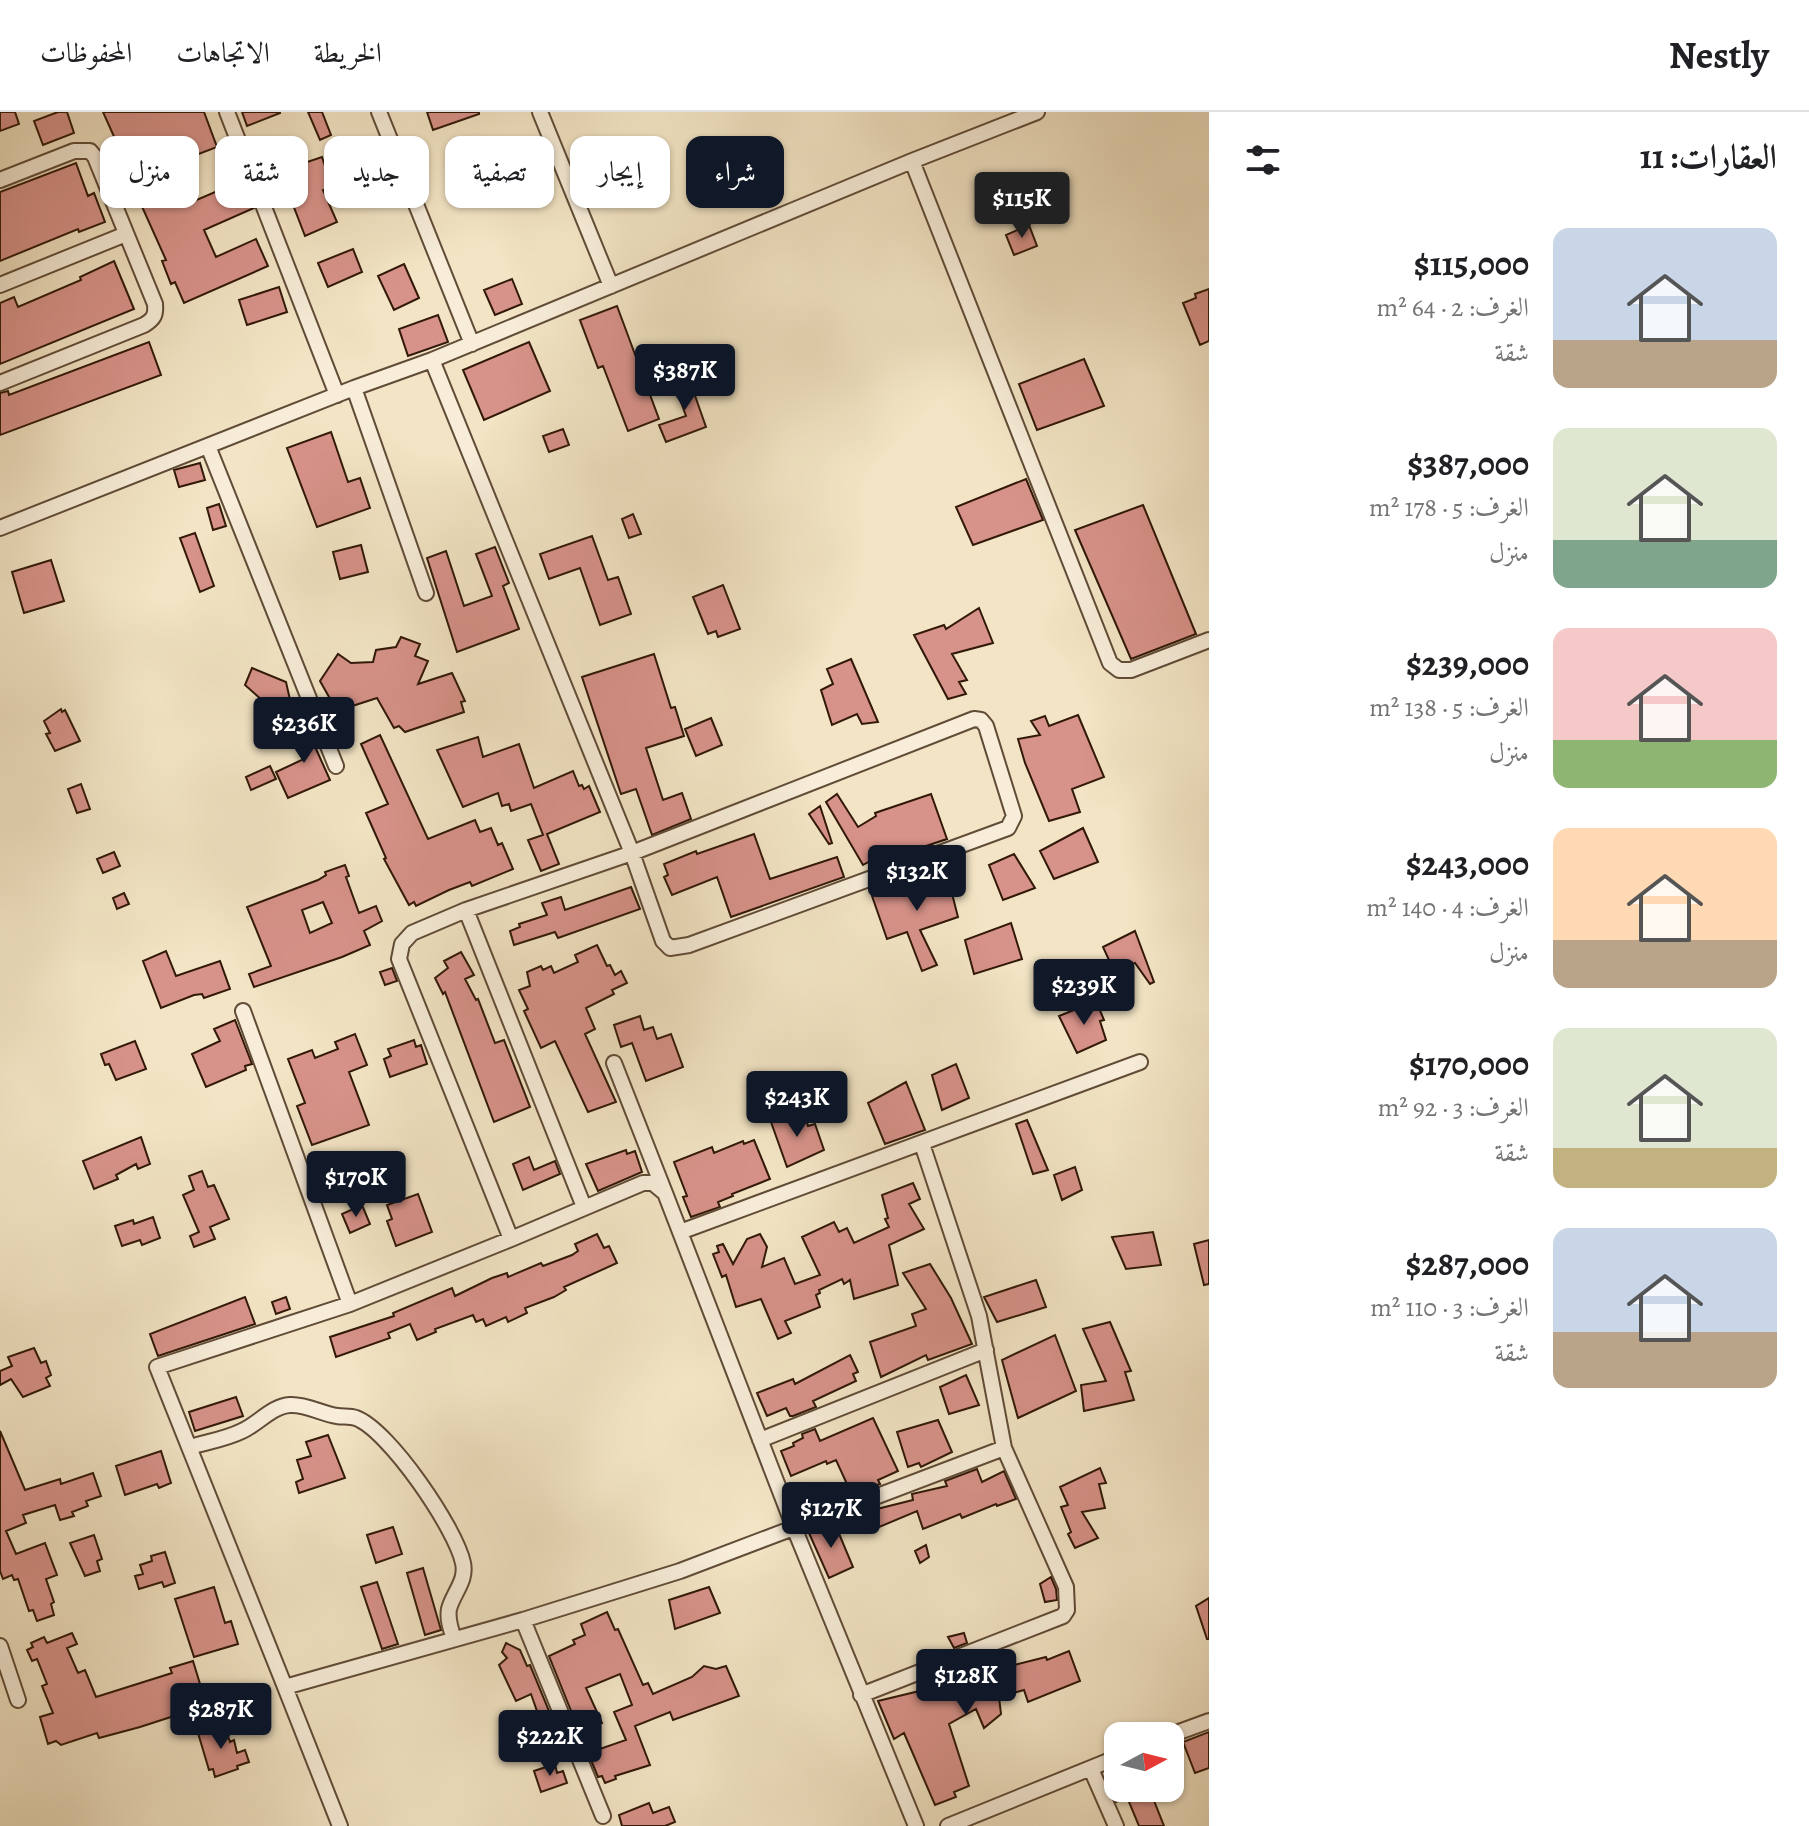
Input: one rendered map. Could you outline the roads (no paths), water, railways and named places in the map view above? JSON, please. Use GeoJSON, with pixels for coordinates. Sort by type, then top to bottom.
{"type":"FeatureCollection","features":[{"type":"Feature","properties":{"kind":"street"},"geometry":{"type":"LineString","coordinates":[[227,112],[337,395]]}},
{"type":"Feature","properties":{"kind":"street"},"geometry":{"type":"LineString","coordinates":[[379,112],[472,344]]}},
{"type":"Feature","properties":{"kind":"street"},"geometry":{"type":"LineString","coordinates":[[540,112],[611,286]]}},
{"type":"Feature","properties":{"kind":"street"},"geometry":{"type":"LineString","coordinates":[[0,528],[472,344],[1037,112]]}},
{"type":"Feature","properties":{"kind":"street"},"geometry":{"type":"LineString","coordinates":[[0,180],[74,151],[90,151],[155,304],[156,313],[153,320],[0,383]]}},
{"type":"Feature","properties":{"kind":"street"},"geometry":{"type":"LineString","coordinates":[[912,161],[1110,663],[1119,670],[1131,670],[1209,640]]}},
{"type":"Feature","properties":{"kind":"street"},"geometry":{"type":"LineString","coordinates":[[0,285],[126,234]]}},
{"type":"Feature","properties":{"kind":"street"},"geometry":{"type":"LineString","coordinates":[[432,360],[632,853],[663,941],[670,948],[1008,828],[1014,816],[986,726],[981,720],[974,719],[632,853],[466,910],[412,933],[402,944],[399,959],[511,1239]]}},
{"type":"Feature","properties":{"kind":"street"},"geometry":{"type":"LineString","coordinates":[[354,388],[426,593]]}},
{"type":"Feature","properties":{"kind":"street"},"geometry":{"type":"LineString","coordinates":[[208,446],[336,766]]}},
{"type":"Feature","properties":{"kind":"street"},"geometry":{"type":"LineString","coordinates":[[466,910],[584,1207]]}},
{"type":"Feature","properties":{"kind":"street"},"geometry":{"type":"LineString","coordinates":[[243,1011],[350,1304]]}},
{"type":"Feature","properties":{"kind":"street"},"geometry":{"type":"LineString","coordinates":[[680,1232],[1140,1062]]}},
{"type":"Feature","properties":{"kind":"street"},"geometry":{"type":"LineString","coordinates":[[614,1063],[795,1530],[916,1826]]}},
{"type":"Feature","properties":{"kind":"street"},"geometry":{"type":"LineString","coordinates":[[861,1695],[1063,1616],[1067,1610],[1066,1587],[1004,1448],[979,1316],[922,1144]]}},
{"type":"Feature","properties":{"kind":"street"},"geometry":{"type":"LineString","coordinates":[[335,1825],[285,1687],[157,1367],[350,1304],[643,1183],[653,1183],[665,1193]]}},
{"type":"Feature","properties":{"kind":"street"},"geometry":{"type":"LineString","coordinates":[[760,1440],[986,1350]]}},
{"type":"Feature","properties":{"kind":"street"},"geometry":{"type":"LineString","coordinates":[[190,1447],[241,1432],[287,1405],[356,1418],[386,1441],[440,1514],[457,1547],[464,1566],[460,1588],[449,1608],[454,1639]]}},
{"type":"Feature","properties":{"kind":"street"},"geometry":{"type":"LineString","coordinates":[[285,1687],[523,1620],[680,1571],[795,1530],[917,1479],[1004,1448]]}},
{"type":"Feature","properties":{"kind":"street"},"geometry":{"type":"LineString","coordinates":[[523,1620],[603,1816]]}},
{"type":"Feature","properties":{"kind":"street"},"geometry":{"type":"LineString","coordinates":[[0,1646],[18,1700]]}},
{"type":"Feature","properties":{"kind":"street"},"geometry":{"type":"LineString","coordinates":[[1184,1730],[1209,1721]]}},
{"type":"Feature","properties":{"kind":"street"},"geometry":{"type":"LineString","coordinates":[[948,1826],[1104,1763]]}},
{"type":"Feature","properties":{"kind":"street"},"geometry":{"type":"LineString","coordinates":[[1091,1769],[1116,1826]]}}]}
